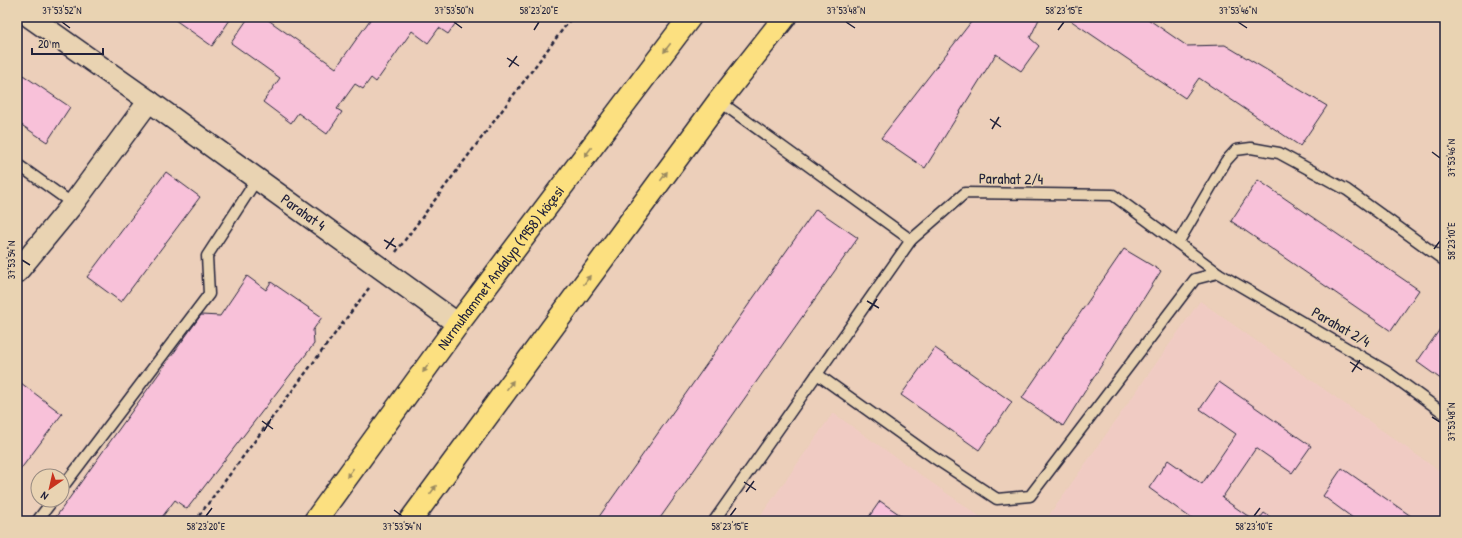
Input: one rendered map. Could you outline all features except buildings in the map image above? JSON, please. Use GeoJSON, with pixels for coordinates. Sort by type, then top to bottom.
{"type":"FeatureCollection","features":[{"type":"Feature","properties":{"kind":"main road","name":"Nurmuhammet Andalyp (1958) köçesi"},"geometry":{"type":"LineString","coordinates":[[315,521],[458,324],[690,17]]}},
{"type":"Feature","properties":{"kind":"main road"},"geometry":{"type":"LineString","coordinates":[[410,521],[719,101],[785,17]]}},
{"type":"Feature","properties":{"kind":"street","name":"Parahat 4"},"geometry":{"type":"LineString","coordinates":[[30,17],[149,100],[458,324]]}},
{"type":"Feature","properties":{"kind":"street"},"geometry":{"type":"LineString","coordinates":[[17,272],[73,204],[149,100]]}},
{"type":"Feature","properties":{"kind":"lane"},"geometry":{"type":"LineString","coordinates":[[719,101],[911,240]]}},
{"type":"Feature","properties":{"kind":"lane"},"geometry":{"type":"LineString","coordinates":[[1178,243],[1226,161],[1236,150],[1250,148],[1279,153],[1347,190],[1445,261]]}},
{"type":"Feature","properties":{"kind":"lane"},"geometry":{"type":"LineString","coordinates":[[17,164],[73,204]]}},
{"type":"Feature","properties":{"kind":"lane"},"geometry":{"type":"LineString","coordinates":[[70,477],[209,294],[207,256],[257,179]]}},
{"type":"Feature","properties":{"kind":"lane","name":"Parahat 2/4"},"geometry":{"type":"LineString","coordinates":[[714,521],[911,240],[965,193],[1113,195],[1218,273],[1386,371],[1445,414]]}},
{"type":"Feature","properties":{"kind":"lane"},"geometry":{"type":"LineString","coordinates":[[817,374],[933,457],[997,499],[1030,496],[1195,279],[1218,273]]}},
{"type":"Feature","properties":{"kind":"lane"},"geometry":{"type":"LineString","coordinates":[[37,521],[47,508]]}},
{"type":"Feature","properties":{"kind":"shaded area"},"geometry":{"type":"Polygon","coordinates":[[[1200,301],[1445,475],[1445,521],[1045,521],[1200,301]]]}},
{"type":"Feature","properties":{"kind":"shaded area"},"geometry":{"type":"Polygon","coordinates":[[[833,413],[986,521],[757,521],[833,413]]]}}]}
